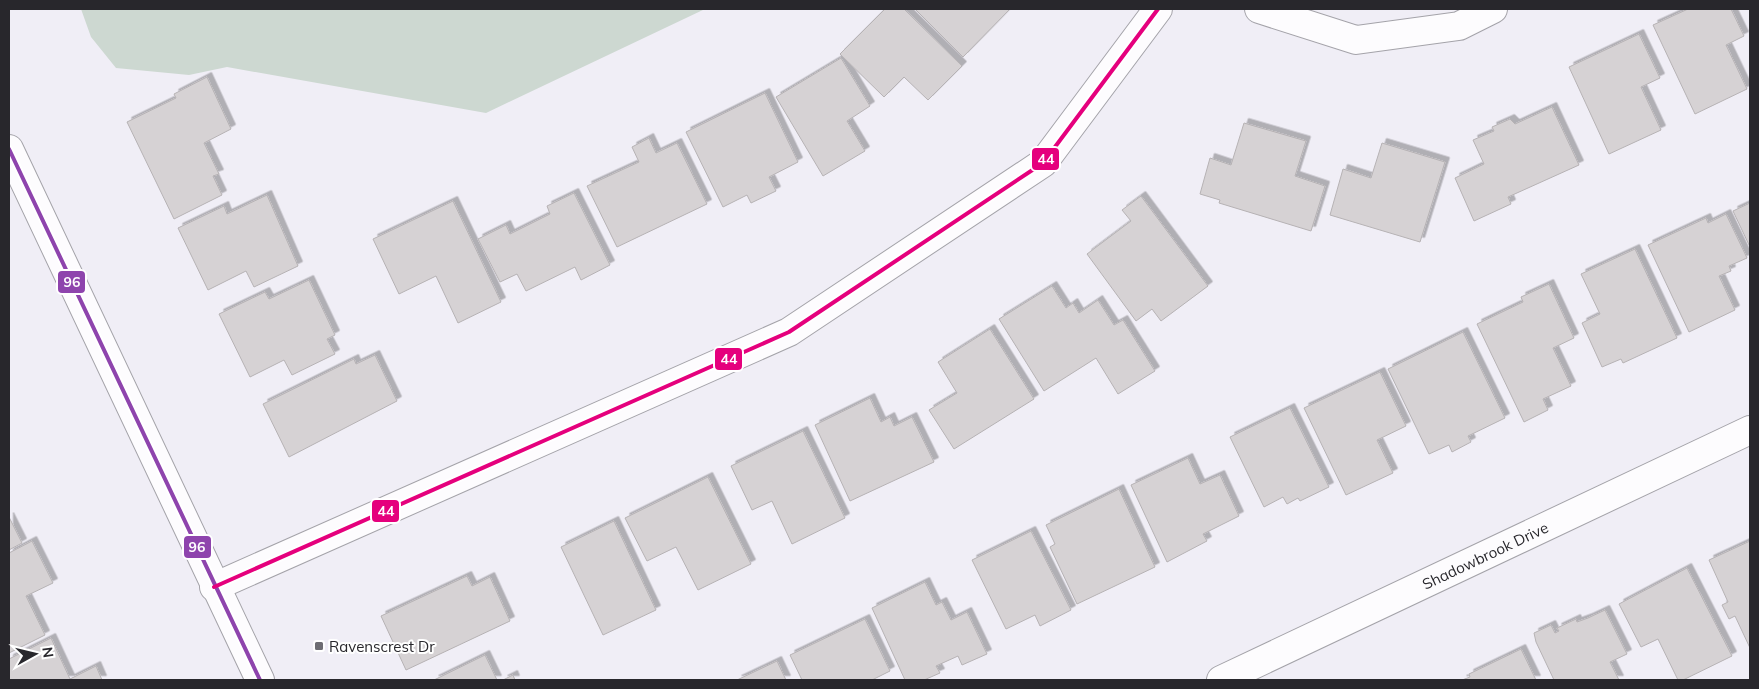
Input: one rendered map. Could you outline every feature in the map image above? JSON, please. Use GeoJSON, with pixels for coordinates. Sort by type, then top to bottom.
{"type":"FeatureCollection","features":[{"type":"Feature","properties":{"kind":"street"},"geometry":{"type":"LineString","coordinates":[[214,587],[789,332],[1043,163],[1158,9]]}},
{"type":"Feature","properties":{"kind":"street"},"geometry":{"type":"LineString","coordinates":[[1259,9],[1356,40],[1459,26],[1493,9]]}},
{"type":"Feature","properties":{"kind":"street"},"geometry":{"type":"LineString","coordinates":[[9,149],[214,587],[260,680]]}},
{"type":"Feature","properties":{"kind":"street","name":"Shadowbrook Drive"},"geometry":{"type":"LineString","coordinates":[[1222,680],[1750,430]]}},
{"type":"Feature","properties":{"kind":"shaded area"},"geometry":{"type":"Polygon","coordinates":[[[81,9],[705,9],[486,113],[227,67],[189,75],[116,68],[91,37],[81,9]]]}},
{"type":"Feature","properties":{"kind":"building"},"geometry":{"type":"Polygon","coordinates":[[[885,9],[904,9],[962,66],[928,100],[904,77],[884,97],[840,54],[885,9]]]}},
{"type":"Feature","properties":{"kind":"building"},"geometry":{"type":"Polygon","coordinates":[[[915,9],[1010,9],[963,57],[915,9]]]}},
{"type":"Feature","properties":{"kind":"building"},"geometry":{"type":"Polygon","coordinates":[[[1688,9],[1731,9],[1744,36],[1726,45],[1747,89],[1695,114],[1653,25],[1688,9]]]}},
{"type":"Feature","properties":{"kind":"building"},"geometry":{"type":"Polygon","coordinates":[[[1639,34],[1660,78],[1641,87],[1661,130],[1609,154],[1569,67],[1639,34]]]}},
{"type":"Feature","properties":{"kind":"building"},"geometry":{"type":"Polygon","coordinates":[[[841,58],[870,106],[847,121],[865,151],[823,176],[776,97],[841,58]]]}},
{"type":"Feature","properties":{"kind":"building"},"geometry":{"type":"Polygon","coordinates":[[[207,77],[231,129],[204,143],[219,174],[213,176],[222,195],[174,219],[127,122],[176,98],[174,94],[207,77]]]}},
{"type":"Feature","properties":{"kind":"building"},"geometry":{"type":"Polygon","coordinates":[[[765,93],[798,162],[769,177],[776,191],[751,203],[747,195],[723,207],[686,132],[765,93]]]}},
{"type":"Feature","properties":{"kind":"building"},"geometry":{"type":"Polygon","coordinates":[[[1552,107],[1579,165],[1508,197],[1511,204],[1474,221],[1455,178],[1484,164],[1473,140],[1494,131],[1492,127],[1510,119],[1515,124],[1552,107]]]}},
{"type":"Feature","properties":{"kind":"building"},"geometry":{"type":"Polygon","coordinates":[[[1244,123],[1306,141],[1295,176],[1325,186],[1311,231],[1219,203],[1220,200],[1200,194],[1210,158],[1231,165],[1244,123]]]}},
{"type":"Feature","properties":{"kind":"building"},"geometry":{"type":"Polygon","coordinates":[[[649,138],[656,153],[677,143],[707,204],[617,247],[587,186],[639,162],[632,147],[649,138]]]}},
{"type":"Feature","properties":{"kind":"building"},"geometry":{"type":"Polygon","coordinates":[[[1382,143],[1445,162],[1420,242],[1330,215],[1343,169],[1371,178],[1382,143]]]}},
{"type":"Feature","properties":{"kind":"building"},"geometry":{"type":"Polygon","coordinates":[[[574,193],[610,265],[581,280],[575,267],[526,291],[517,274],[500,282],[478,239],[506,225],[510,234],[550,214],[547,206],[574,193]]]}},
{"type":"Feature","properties":{"kind":"building"},"geometry":{"type":"Polygon","coordinates":[[[267,195],[298,266],[254,287],[246,271],[208,290],[178,228],[224,206],[227,214],[267,195]]]}},
{"type":"Feature","properties":{"kind":"building"},"geometry":{"type":"Polygon","coordinates":[[[1141,196],[1208,286],[1161,321],[1152,309],[1136,321],[1087,254],[1131,221],[1122,210],[1141,196]]]}},
{"type":"Feature","properties":{"kind":"building"},"geometry":{"type":"Polygon","coordinates":[[[453,201],[501,302],[458,323],[436,276],[399,294],[373,239],[453,201]]]}},
{"type":"Feature","properties":{"kind":"building"},"geometry":{"type":"Polygon","coordinates":[[[1750,203],[1750,247],[1733,211],[1750,203]]]}},
{"type":"Feature","properties":{"kind":"building"},"geometry":{"type":"Polygon","coordinates":[[[1726,214],[1747,258],[1729,266],[1731,271],[1719,276],[1735,310],[1689,332],[1648,245],[1706,218],[1708,223],[1726,214]]]}},
{"type":"Feature","properties":{"kind":"building"},"geometry":{"type":"Polygon","coordinates":[[[1635,249],[1677,338],[1623,363],[1621,359],[1602,367],[1582,323],[1600,314],[1581,274],[1635,249]]]}},
{"type":"Feature","properties":{"kind":"building"},"geometry":{"type":"Polygon","coordinates":[[[309,280],[335,335],[327,339],[335,354],[292,375],[284,360],[250,377],[219,314],[265,292],[269,299],[309,280]]]}},
{"type":"Feature","properties":{"kind":"building"},"geometry":{"type":"Polygon","coordinates":[[[1549,284],[1574,338],[1553,348],[1571,386],[1543,399],[1548,410],[1524,422],[1477,324],[1523,302],[1521,297],[1549,284]]]}},
{"type":"Feature","properties":{"kind":"building"},"geometry":{"type":"Polygon","coordinates":[[[1052,286],[1066,308],[1073,303],[1079,313],[1098,300],[1114,325],[1123,320],[1155,371],[1118,394],[1096,358],[1044,391],[999,319],[1052,286]]]}},
{"type":"Feature","properties":{"kind":"building"},"geometry":{"type":"Polygon","coordinates":[[[990,329],[1034,399],[954,449],[929,410],[957,393],[938,362],[990,329]]]}},
{"type":"Feature","properties":{"kind":"building"},"geometry":{"type":"Polygon","coordinates":[[[1463,332],[1505,418],[1468,436],[1471,442],[1452,452],[1449,445],[1429,454],[1388,369],[1463,332]]]}},
{"type":"Feature","properties":{"kind":"building"},"geometry":{"type":"Polygon","coordinates":[[[375,355],[397,401],[289,457],[263,404],[354,359],[356,364],[375,355]]]}},
{"type":"Feature","properties":{"kind":"building"},"geometry":{"type":"Polygon","coordinates":[[[1380,372],[1406,426],[1377,440],[1393,473],[1346,495],[1304,408],[1380,372]]]}},
{"type":"Feature","properties":{"kind":"building"},"geometry":{"type":"Polygon","coordinates":[[[870,398],[881,422],[890,417],[894,426],[912,417],[934,462],[850,501],[815,425],[870,398]]]}},
{"type":"Feature","properties":{"kind":"building"},"geometry":{"type":"Polygon","coordinates":[[[1290,408],[1329,487],[1300,501],[1298,498],[1287,504],[1283,497],[1264,507],[1230,437],[1290,408]]]}},
{"type":"Feature","properties":{"kind":"building"},"geometry":{"type":"Polygon","coordinates":[[[803,431],[845,518],[792,544],[772,501],[752,510],[731,466],[803,431]]]}},
{"type":"Feature","properties":{"kind":"building"},"geometry":{"type":"Polygon","coordinates":[[[1188,458],[1200,484],[1220,475],[1239,516],[1203,534],[1207,541],[1167,562],[1131,485],[1188,458]]]}},
{"type":"Feature","properties":{"kind":"building"},"geometry":{"type":"Polygon","coordinates":[[[708,477],[751,564],[698,590],[676,547],[647,561],[625,518],[708,477]]]}},
{"type":"Feature","properties":{"kind":"building"},"geometry":{"type":"Polygon","coordinates":[[[1119,489],[1155,567],[1077,604],[1050,547],[1055,544],[1046,525],[1119,489]]]}},
{"type":"Feature","properties":{"kind":"building"},"geometry":{"type":"Polygon","coordinates":[[[9,517],[22,543],[9,550],[9,517]]]}},
{"type":"Feature","properties":{"kind":"building"},"geometry":{"type":"Polygon","coordinates":[[[614,521],[656,610],[603,635],[561,547],[614,521]]]}},
{"type":"Feature","properties":{"kind":"building"},"geometry":{"type":"Polygon","coordinates":[[[1031,531],[1071,610],[1040,626],[1035,615],[1006,629],[972,560],[1031,531]]]}},
{"type":"Feature","properties":{"kind":"building"},"geometry":{"type":"Polygon","coordinates":[[[32,541],[53,583],[26,596],[45,635],[9,653],[9,553],[32,541]]]}},
{"type":"Feature","properties":{"kind":"building"},"geometry":{"type":"Polygon","coordinates":[[[1750,541],[1750,648],[1735,616],[1729,619],[1722,605],[1728,602],[1709,560],[1750,541]]]}},
{"type":"Feature","properties":{"kind":"building"},"geometry":{"type":"Polygon","coordinates":[[[1687,568],[1732,656],[1683,680],[1678,680],[1658,639],[1641,647],[1619,604],[1687,568]]]}},
{"type":"Feature","properties":{"kind":"building"},"geometry":{"type":"Polygon","coordinates":[[[467,576],[472,586],[490,577],[510,621],[406,670],[381,616],[467,576]]]}},
{"type":"Feature","properties":{"kind":"building"},"geometry":{"type":"Polygon","coordinates":[[[925,582],[936,605],[942,602],[951,620],[967,612],[987,654],[962,665],[958,656],[936,666],[940,673],[924,680],[905,680],[872,608],[925,582]]]}},
{"type":"Feature","properties":{"kind":"building"},"geometry":{"type":"Polygon","coordinates":[[[1605,610],[1627,654],[1610,662],[1619,680],[1554,680],[1536,642],[1534,633],[1551,625],[1555,633],[1559,631],[1557,628],[1576,619],[1577,622],[1605,610]]]}},
{"type":"Feature","properties":{"kind":"building"},"geometry":{"type":"Polygon","coordinates":[[[865,619],[890,671],[872,680],[802,680],[790,655],[865,619]]]}},
{"type":"Feature","properties":{"kind":"building"},"geometry":{"type":"Polygon","coordinates":[[[51,638],[70,679],[96,666],[102,680],[9,680],[9,659],[51,638]]]}},
{"type":"Feature","properties":{"kind":"building"},"geometry":{"type":"Polygon","coordinates":[[[1521,649],[1536,680],[1462,680],[1470,677],[1469,674],[1521,649]]]}},
{"type":"Feature","properties":{"kind":"building"},"geometry":{"type":"Polygon","coordinates":[[[485,655],[497,680],[434,680],[485,655]]]}},
{"type":"Feature","properties":{"kind":"building"},"geometry":{"type":"Polygon","coordinates":[[[777,661],[786,680],[737,680],[777,661]]]}},
{"type":"Feature","properties":{"kind":"building"},"geometry":{"type":"Polygon","coordinates":[[[513,675],[515,680],[503,680],[513,675]]]}},
{"type":"Feature","properties":{"kind":"transit line","name":"44"},"geometry":{"type":"LineString","coordinates":[[214,587],[789,332],[1043,163],[1158,9]]}},
{"type":"Feature","properties":{"kind":"transit line","name":"96"},"geometry":{"type":"LineString","coordinates":[[9,149],[260,680]]}},
{"type":"Feature","properties":{"kind":"place","name":"Ravenscrest Dr"},"geometry":{"type":"Point","coordinates":[319,646]}}]}
